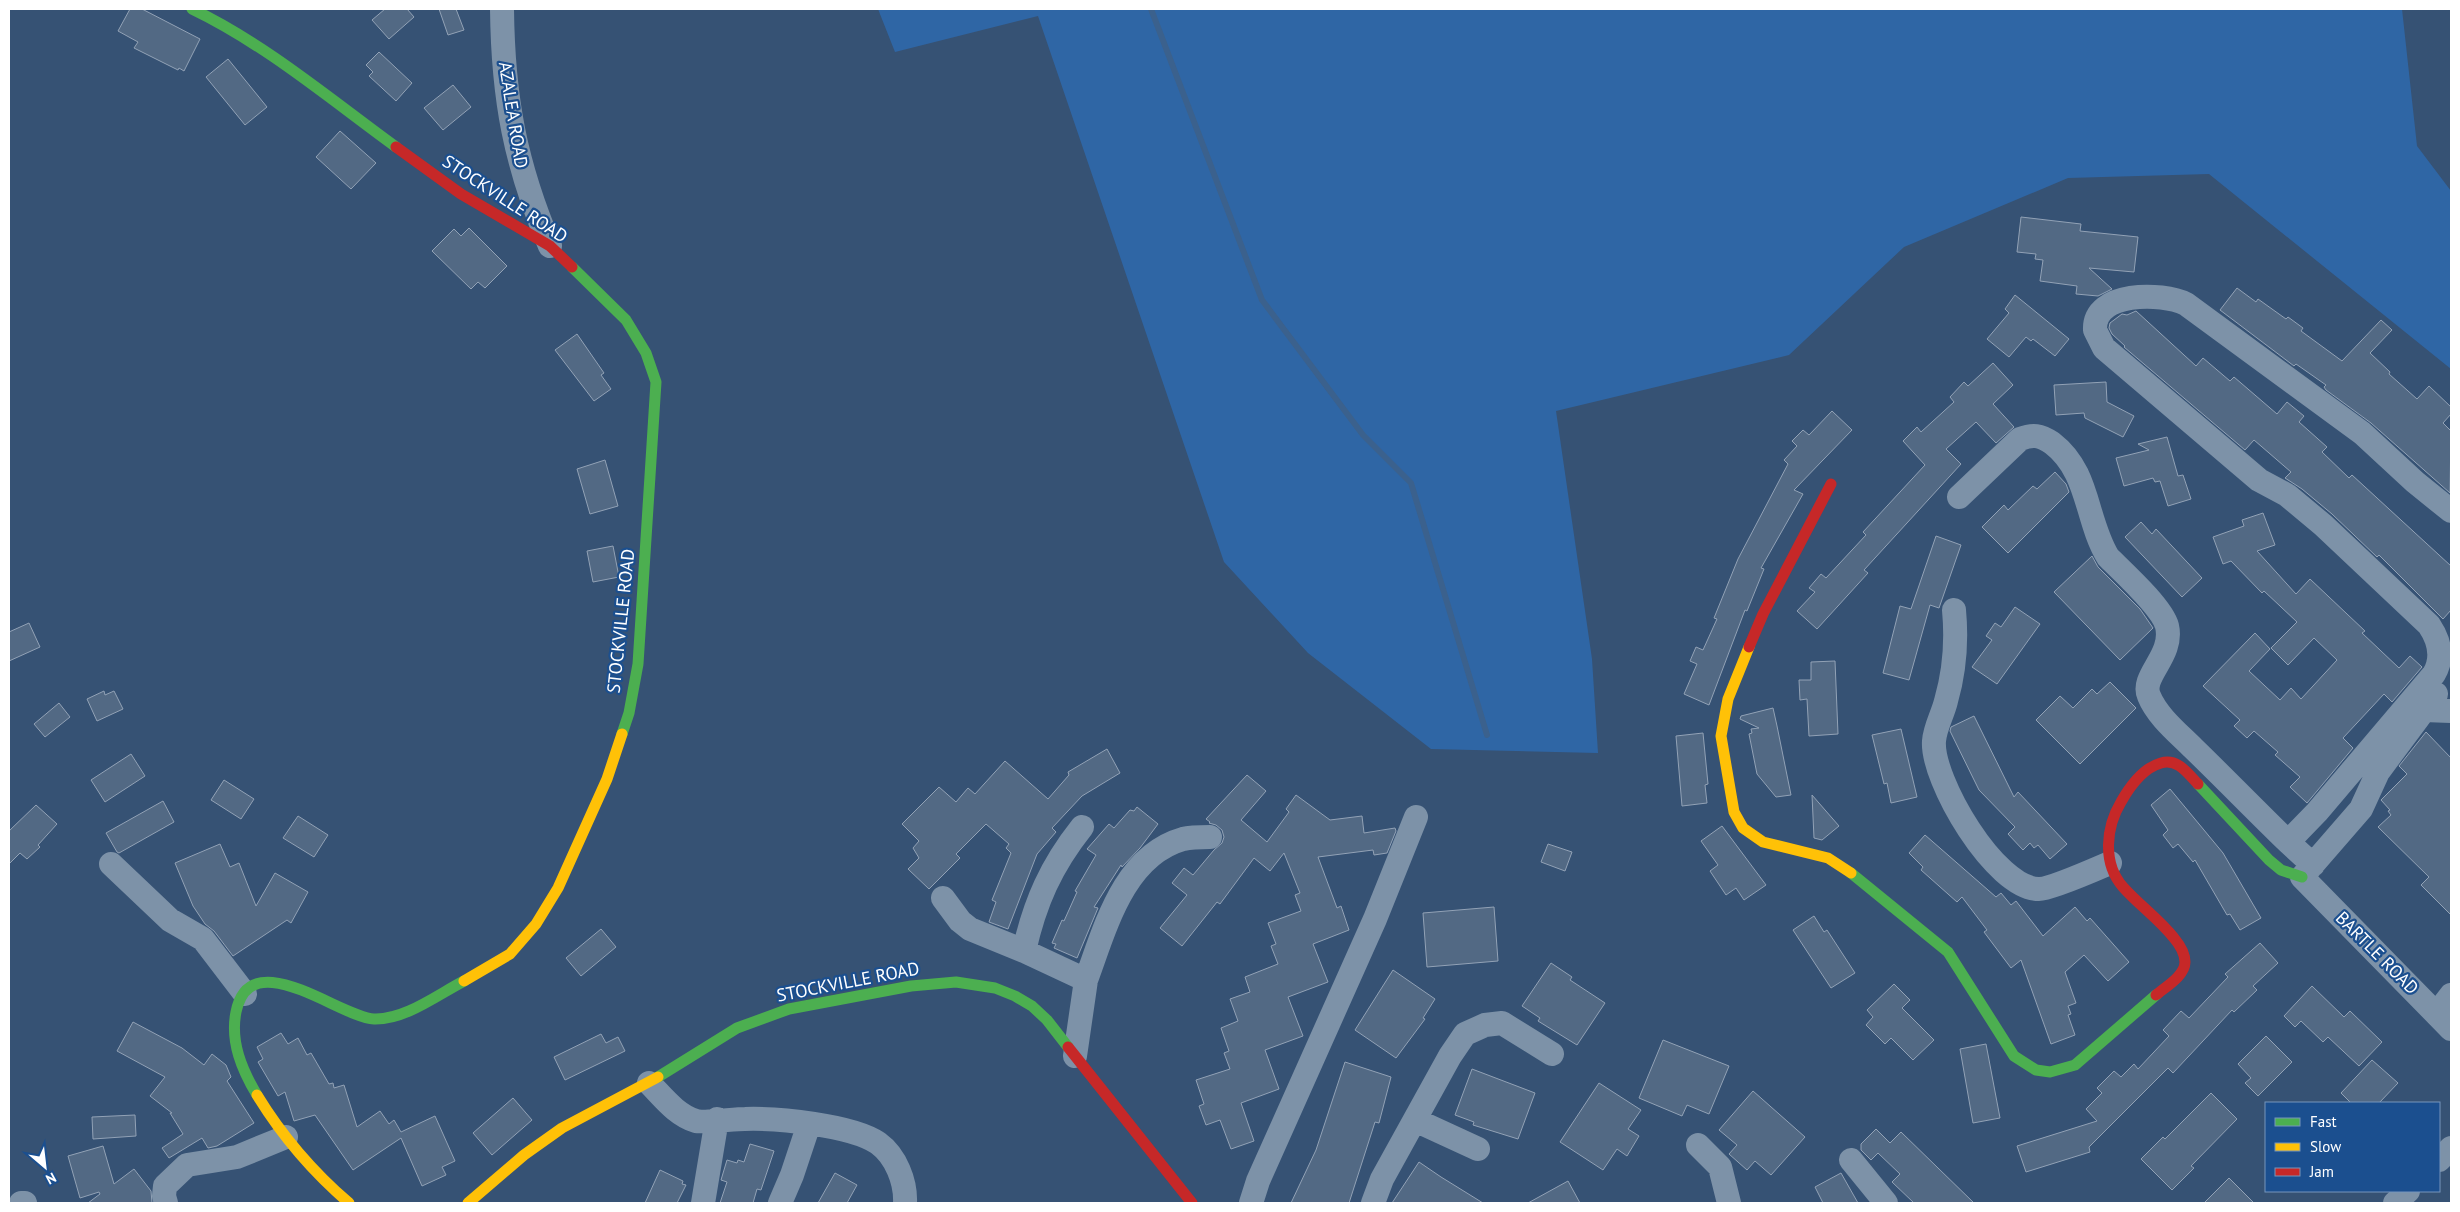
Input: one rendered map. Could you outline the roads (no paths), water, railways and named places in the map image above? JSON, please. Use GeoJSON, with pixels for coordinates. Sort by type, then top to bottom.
{"type":"FeatureCollection","features":[{"type":"Feature","properties":{"kind":"street","name":"STOCKVILLE ROAD"},"geometry":{"type":"LineString","coordinates":[[192,9],[217,21],[272,57],[461,194],[550,246],[626,320],[646,353],[656,382],[638,664],[629,713],[607,779],[558,888],[536,924],[510,954],[400,1015],[374,1018],[344,1011],[282,983],[266,982],[253,987],[245,994]]}},
{"type":"Feature","properties":{"kind":"street","name":"AZALEA ROAD"},"geometry":{"type":"LineString","coordinates":[[502,9],[505,85],[513,135],[520,168],[550,246]]}},
{"type":"Feature","properties":{"kind":"street"},"geometry":{"type":"LineString","coordinates":[[2288,842],[2317,812],[2434,674],[2440,659],[2438,643],[2429,625],[2323,525],[2287,495],[2259,480],[2104,348],[2095,330],[2099,315],[2118,301],[2138,296],[2171,297],[2186,304],[2362,433],[2416,482],[2451,510]]}},
{"type":"Feature","properties":{"kind":"street","name":"BARTLE ROAD"},"geometry":{"type":"LineString","coordinates":[[1959,497],[2020,438],[2030,435],[2043,437],[2065,454],[2083,485],[2098,539],[2105,552],[2158,610],[2166,625],[2167,647],[2148,681],[2147,692],[2151,702],[2188,743],[2288,842],[2308,871],[2444,1021]]}},
{"type":"Feature","properties":{"kind":"street"},"geometry":{"type":"LineString","coordinates":[[1831,484],[1763,614],[1724,713],[1721,727],[1721,745],[1734,812],[1739,823],[1750,835],[1763,842],[1828,858],[1840,864],[1929,935],[1948,952],[2014,1056],[2027,1067],[2041,1072],[2060,1071],[2075,1065],[2179,975],[2185,965],[2184,954],[2177,942],[2123,887],[2110,863],[2109,836],[2120,804],[2130,788],[2149,769],[2166,762],[2180,765],[2281,870],[2308,871],[2361,809],[2378,772],[2451,674]]}},
{"type":"Feature","properties":{"kind":"street"},"geometry":{"type":"LineString","coordinates":[[1954,610],[1956,636],[1955,668],[1933,743],[1944,781],[1960,816],[1988,856],[2008,875],[2025,886],[2040,889],[2110,863]]}},
{"type":"Feature","properties":{"kind":"street"},"geometry":{"type":"LineString","coordinates":[[2424,710],[2451,712]]}},
{"type":"Feature","properties":{"kind":"street"},"geometry":{"type":"LineString","coordinates":[[1251,1203],[1258,1182],[1375,919],[1416,817]]}},
{"type":"Feature","properties":{"kind":"street"},"geometry":{"type":"LineString","coordinates":[[1024,950],[1030,926],[1047,879],[1062,852],[1082,827]]}},
{"type":"Feature","properties":{"kind":"street"},"geometry":{"type":"LineString","coordinates":[[1075,1056],[1086,980],[1110,915],[1129,881],[1163,848],[1186,838],[1210,837]]}},
{"type":"Feature","properties":{"kind":"street"},"geometry":{"type":"LineString","coordinates":[[111,864],[170,920],[203,939],[245,994],[234,1014],[232,1024],[238,1057],[248,1080],[286,1137],[333,1190],[349,1203]]}},
{"type":"Feature","properties":{"kind":"street"},"geometry":{"type":"LineString","coordinates":[[943,898],[960,920],[970,929],[1024,950],[1086,980]]}},
{"type":"Feature","properties":{"kind":"street","name":"STOCKVILLE ROAD"},"geometry":{"type":"LineString","coordinates":[[468,1203],[524,1155],[555,1133],[596,1109],[649,1083],[737,1028],[757,1019],[789,1009],[846,997],[935,983],[973,983],[995,988],[1015,996],[1032,1006],[1046,1020],[1192,1203]]}},
{"type":"Feature","properties":{"kind":"street"},"geometry":{"type":"LineString","coordinates":[[2444,1021],[2451,995]]}},
{"type":"Feature","properties":{"kind":"street"},"geometry":{"type":"LineString","coordinates":[[1373,1203],[1382,1179],[1459,1041],[1473,1030],[1485,1025],[1502,1023],[1552,1054]]}},
{"type":"Feature","properties":{"kind":"street"},"geometry":{"type":"LineString","coordinates":[[649,1083],[682,1115],[698,1122],[717,1119],[766,1118],[855,1133],[870,1139],[886,1150],[893,1160],[902,1182],[905,1203]]}},
{"type":"Feature","properties":{"kind":"street"},"geometry":{"type":"LineString","coordinates":[[703,1203],[717,1119]]}},
{"type":"Feature","properties":{"kind":"street"},"geometry":{"type":"LineString","coordinates":[[1414,1120],[1478,1149]]}},
{"type":"Feature","properties":{"kind":"street"},"geometry":{"type":"LineString","coordinates":[[780,1203],[792,1175],[809,1124]]}},
{"type":"Feature","properties":{"kind":"street"},"geometry":{"type":"LineString","coordinates":[[166,1203],[164,1191],[167,1184],[186,1165],[237,1157],[286,1137]]}},
{"type":"Feature","properties":{"kind":"street"},"geometry":{"type":"LineString","coordinates":[[1698,1145],[1720,1167],[1729,1203]]}},
{"type":"Feature","properties":{"kind":"street"},"geometry":{"type":"LineString","coordinates":[[2440,1159],[2451,1148]]}},
{"type":"Feature","properties":{"kind":"street"},"geometry":{"type":"LineString","coordinates":[[1851,1160],[1886,1203]]}},
{"type":"Feature","properties":{"kind":"street"},"geometry":{"type":"LineString","coordinates":[[2395,1203],[2407,1192]]}},
{"type":"Feature","properties":{"kind":"street"},"geometry":{"type":"LineString","coordinates":[[21,1203],[25,1203]]}},
{"type":"Feature","properties":{"kind":"waterway"},"geometry":{"type":"LineString","coordinates":[[1151,9],[1262,300],[1363,435],[1411,483],[1487,735]]}}]}
